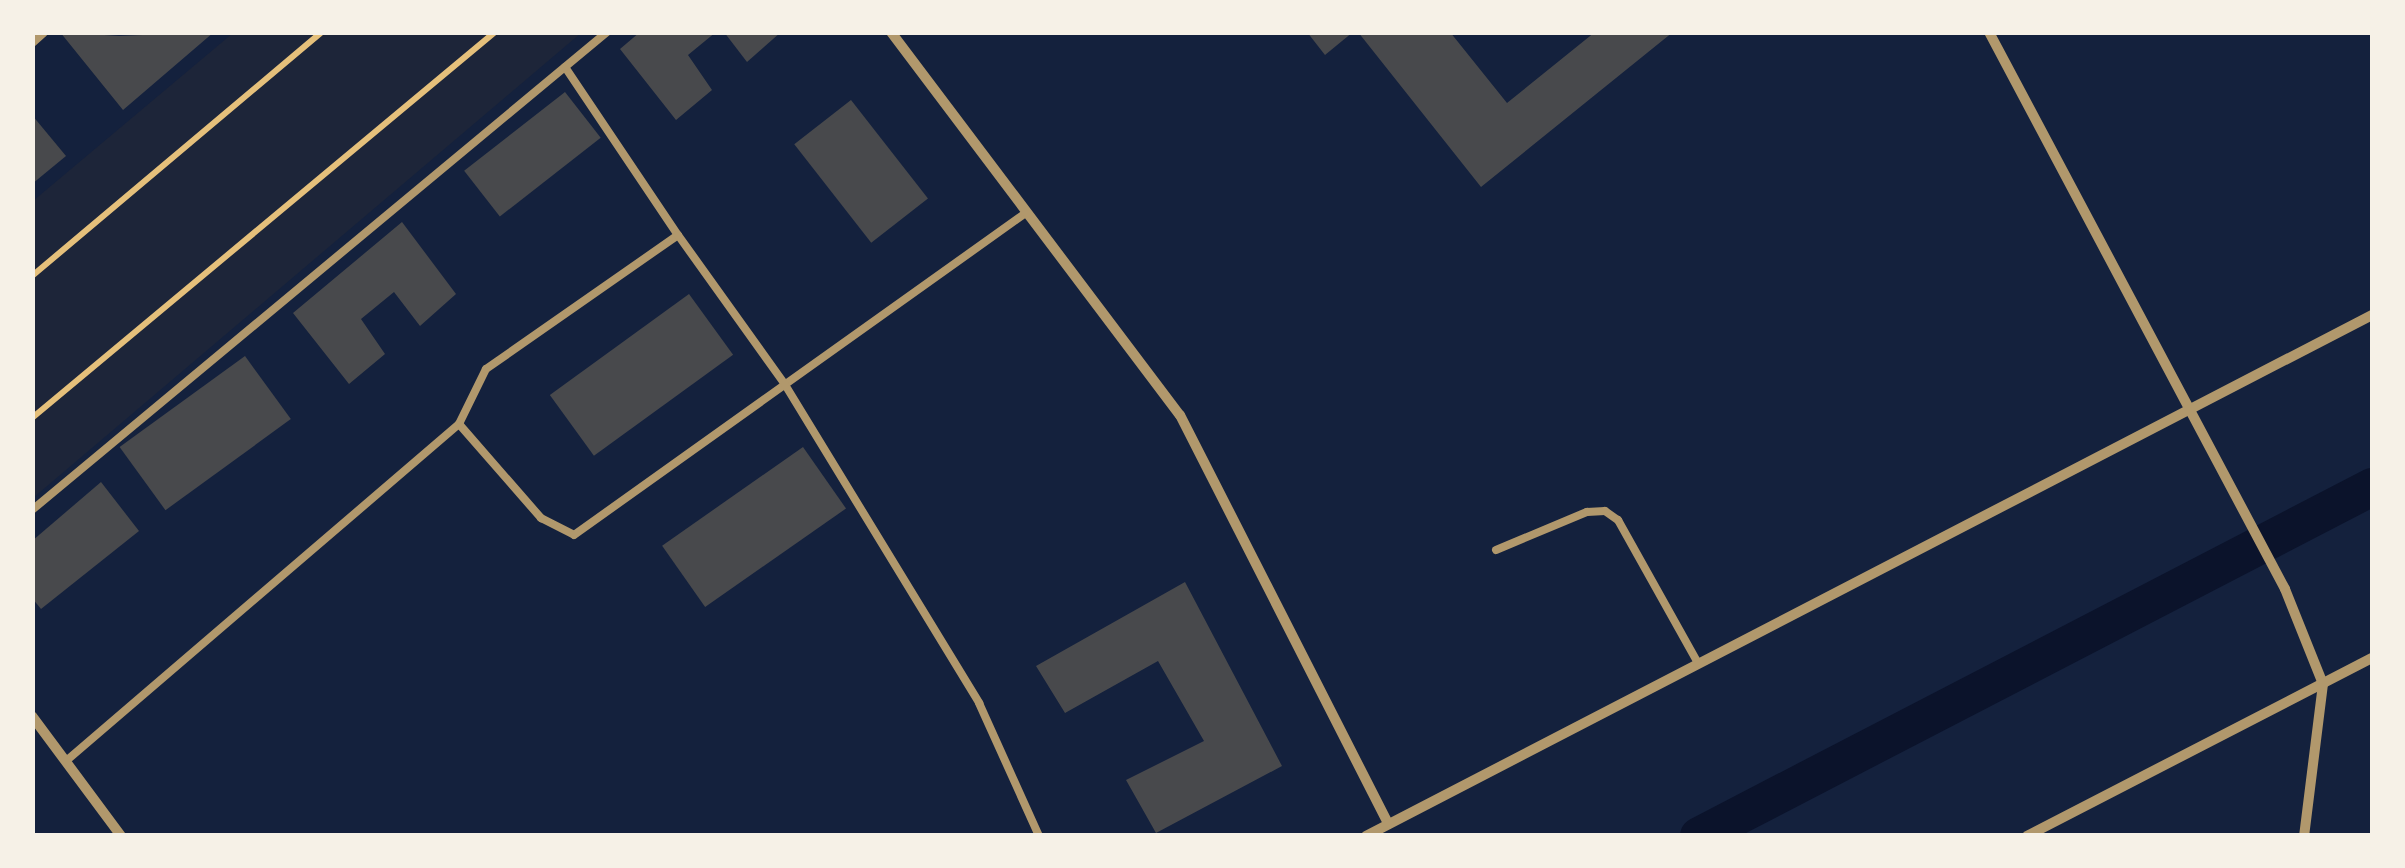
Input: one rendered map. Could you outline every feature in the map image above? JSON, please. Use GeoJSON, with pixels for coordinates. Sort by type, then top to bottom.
{"type":"FeatureCollection","features":[{"type":"Feature","properties":{"kind":"street"},"geometry":{"type":"LineString","coordinates":[[32,42],[43,32]]}},
{"type":"Feature","properties":{"kind":"street"},"geometry":{"type":"LineString","coordinates":[[891,32],[1180,414],[1388,824]]}},
{"type":"Feature","properties":{"kind":"street"},"geometry":{"type":"LineString","coordinates":[[1989,32],[2285,589],[2323,684],[2304,836]]}},
{"type":"Feature","properties":{"kind":"street"},"geometry":{"type":"LineString","coordinates":[[1366,836],[2372,315]]}},
{"type":"Feature","properties":{"kind":"street"},"geometry":{"type":"LineString","coordinates":[[2028,836],[2372,658]]}},
{"type":"Feature","properties":{"kind":"street"},"geometry":{"type":"LineString","coordinates":[[32,716],[121,836]]}},
{"type":"Feature","properties":{"kind":"lane"},"geometry":{"type":"LineString","coordinates":[[32,510],[607,32]]}},
{"type":"Feature","properties":{"kind":"lane"},"geometry":{"type":"LineString","coordinates":[[564,68],[784,383],[979,702],[1039,836]]}},
{"type":"Feature","properties":{"kind":"lane"},"geometry":{"type":"LineString","coordinates":[[459,424],[541,518],[574,535],[1026,212]]}},
{"type":"Feature","properties":{"kind":"lane"},"geometry":{"type":"LineString","coordinates":[[66,762],[459,424],[486,369],[678,235]]}},
{"type":"Feature","properties":{"kind":"lane"},"geometry":{"type":"LineString","coordinates":[[1496,550],[1587,512],[1605,511],[1618,520],[1698,663]]}},
{"type":"Feature","properties":{"kind":"path"},"geometry":{"type":"LineString","coordinates":[[32,276],[322,32]]}},
{"type":"Feature","properties":{"kind":"path"},"geometry":{"type":"LineString","coordinates":[[32,418],[494,32]]}},
{"type":"Feature","properties":{"kind":"shaded area"},"geometry":{"type":"Polygon","coordinates":[[[233,33],[581,33],[33,498],[33,201],[233,33]]]}},
{"type":"Feature","properties":{"kind":"building"},"geometry":{"type":"Polygon","coordinates":[[[60,32],[119,36],[214,32],[123,110],[60,32]]]}},
{"type":"Feature","properties":{"kind":"building"},"geometry":{"type":"Polygon","coordinates":[[[640,32],[716,32],[688,55],[712,90],[676,120],[620,49],[640,32]]]}},
{"type":"Feature","properties":{"kind":"building"},"geometry":{"type":"Polygon","coordinates":[[[724,32],[781,32],[747,62],[724,32]]]}},
{"type":"Feature","properties":{"kind":"building"},"geometry":{"type":"Polygon","coordinates":[[[1307,32],[1353,32],[1325,55],[1307,32]]]}},
{"type":"Feature","properties":{"kind":"building"},"geometry":{"type":"Polygon","coordinates":[[[1358,32],[1450,32],[1507,103],[1595,32],[1673,32],[1481,187],[1358,32]]]}},
{"type":"Feature","properties":{"kind":"building"},"geometry":{"type":"Polygon","coordinates":[[[565,92],[601,138],[500,217],[464,171],[565,92]]]}},
{"type":"Feature","properties":{"kind":"building"},"geometry":{"type":"Polygon","coordinates":[[[851,100],[928,199],[871,243],[794,144],[851,100]]]}},
{"type":"Feature","properties":{"kind":"building"},"geometry":{"type":"Polygon","coordinates":[[[32,115],[66,156],[32,184],[32,115]]]}},
{"type":"Feature","properties":{"kind":"building"},"geometry":{"type":"Polygon","coordinates":[[[402,222],[456,294],[420,326],[394,292],[361,319],[385,354],[349,384],[293,313],[402,222]]]}},
{"type":"Feature","properties":{"kind":"building"},"geometry":{"type":"Polygon","coordinates":[[[689,294],[733,355],[594,456],[550,395],[689,294]]]}},
{"type":"Feature","properties":{"kind":"building"},"geometry":{"type":"Polygon","coordinates":[[[245,356],[291,419],[165,510],[120,447],[245,356]]]}},
{"type":"Feature","properties":{"kind":"building"},"geometry":{"type":"Polygon","coordinates":[[[803,447],[846,508],[705,607],[662,546],[803,447]]]}},
{"type":"Feature","properties":{"kind":"building"},"geometry":{"type":"Polygon","coordinates":[[[101,482],[139,531],[41,609],[32,598],[32,541],[101,482]]]}},
{"type":"Feature","properties":{"kind":"building"},"geometry":{"type":"Polygon","coordinates":[[[1185,582],[1282,766],[1156,833],[1126,780],[1204,741],[1158,661],[1065,713],[1036,666],[1185,582]]]}},
{"type":"Feature","properties":{"kind":"waterway"},"geometry":{"type":"LineString","coordinates":[[1699,836],[2372,487]]}}]}
